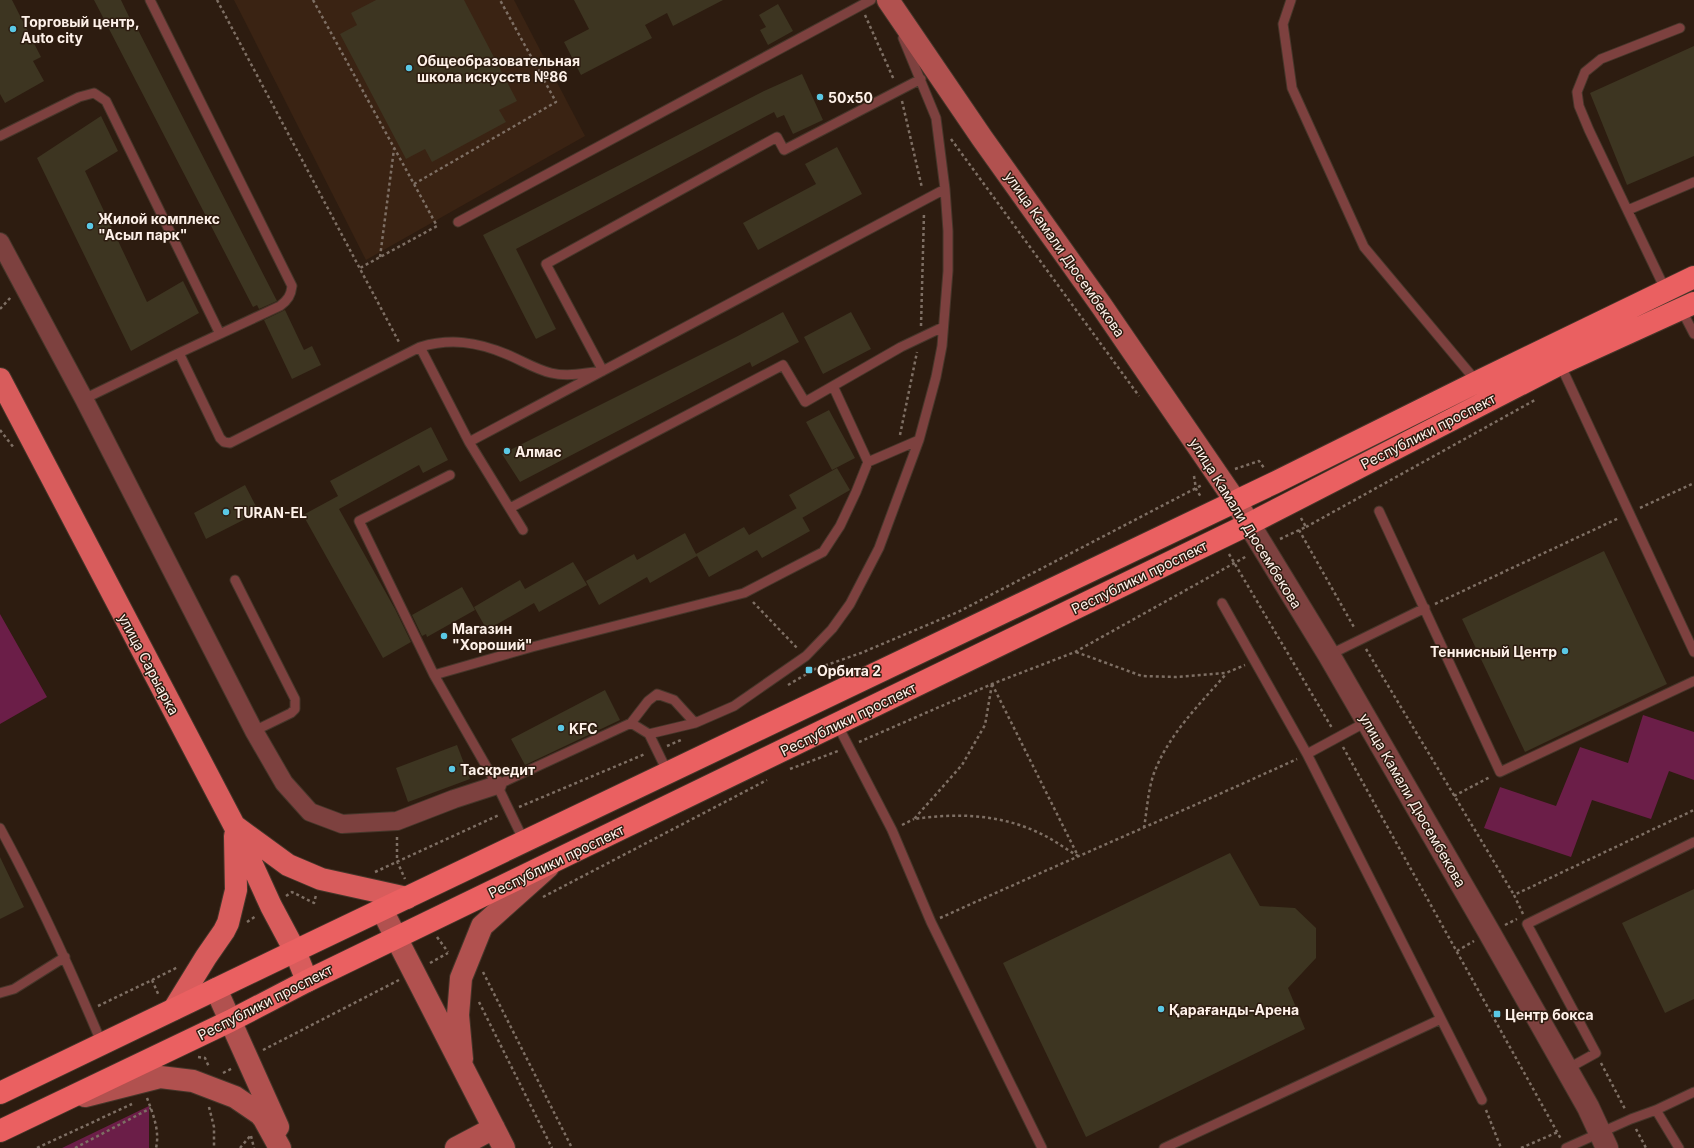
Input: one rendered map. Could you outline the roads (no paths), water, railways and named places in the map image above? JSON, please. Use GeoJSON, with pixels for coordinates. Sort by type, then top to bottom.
{"type":"FeatureCollection","features":[{"type":"Feature","properties":{"kind":"highway","name":"Республики проспект"},"geometry":{"type":"LineString","coordinates":[[0,1093],[1236,502],[1477,382],[1694,277]]}},
{"type":"Feature","properties":{"kind":"highway","name":"Республики проспект"},"geometry":{"type":"LineString","coordinates":[[0,1131],[230,1021],[307,981],[1249,524],[1560,364],[1687,306]]}},
{"type":"Feature","properties":{"kind":"main road","name":"улица Камали Дюсембекова"},"geometry":{"type":"LineString","coordinates":[[887,0],[982,138],[1097,298],[1236,502],[1249,524]]}},
{"type":"Feature","properties":{"kind":"main road","name":"улица Сарыарка"},"geometry":{"type":"LineString","coordinates":[[0,379],[235,827],[271,906],[295,951],[307,981]]}},
{"type":"Feature","properties":{"kind":"main road"},"geometry":{"type":"LineString","coordinates":[[235,827],[288,865],[314,876],[329,881],[407,898]]}},
{"type":"Feature","properties":{"kind":"main road"},"geometry":{"type":"LineString","coordinates":[[174,1009],[206,957],[224,932],[228,923],[236,890],[235,827]]}},
{"type":"Feature","properties":{"kind":"main road"},"geometry":{"type":"LineString","coordinates":[[462,1068],[458,1015],[461,978],[482,926],[554,862]]}},
{"type":"Feature","properties":{"kind":"main road"},"geometry":{"type":"LineString","coordinates":[[382,910],[504,1148]]}},
{"type":"Feature","properties":{"kind":"main road"},"geometry":{"type":"LineString","coordinates":[[216,989],[288,1148]]}},
{"type":"Feature","properties":{"kind":"main road"},"geometry":{"type":"LineString","coordinates":[[59,1103],[160,1077],[193,1081],[235,1097],[260,1114],[280,1148]]}},
{"type":"Feature","properties":{"kind":"main road"},"geometry":{"type":"LineString","coordinates":[[456,1148],[494,1128]]}},
{"type":"Feature","properties":{"kind":"street"},"geometry":{"type":"LineString","coordinates":[[0,242],[84,399],[254,731],[284,783],[310,812],[342,824],[397,821],[454,799],[497,785]]}},
{"type":"Feature","properties":{"kind":"street","name":"улица Камали Дюсембекова"},"geometry":{"type":"LineString","coordinates":[[1249,524],[1368,721],[1567,1069],[1588,1107],[1604,1141]]}},
{"type":"Feature","properties":{"kind":"lane"},"geometry":{"type":"LineString","coordinates":[[84,399],[280,306],[292,294],[292,286],[150,0]]}},
{"type":"Feature","properties":{"kind":"lane"},"geometry":{"type":"LineString","coordinates":[[458,222],[871,0]]}},
{"type":"Feature","properties":{"kind":"lane"},"geometry":{"type":"LineString","coordinates":[[649,734],[695,723],[734,706],[806,656],[832,629],[850,604],[879,548],[919,440],[936,377],[942,346],[948,271],[948,231],[945,189],[936,118],[887,0]]}},
{"type":"Feature","properties":{"kind":"lane"},"geometry":{"type":"LineString","coordinates":[[1291,0],[1283,24],[1292,88],[1364,248],[1477,382]]}},
{"type":"Feature","properties":{"kind":"lane"},"geometry":{"type":"LineString","coordinates":[[1666,291],[1587,124],[1579,106],[1577,92],[1585,72],[1601,59],[1680,28]]}},
{"type":"Feature","properties":{"kind":"lane"},"geometry":{"type":"LineString","coordinates":[[603,371],[546,264],[777,137],[784,150],[921,79]]}},
{"type":"Feature","properties":{"kind":"lane"},"geometry":{"type":"LineString","coordinates":[[0,136],[79,97],[94,93],[106,100],[220,334]]}},
{"type":"Feature","properties":{"kind":"lane"},"geometry":{"type":"LineString","coordinates":[[1628,210],[1694,182]]}},
{"type":"Feature","properties":{"kind":"lane"},"geometry":{"type":"LineString","coordinates":[[469,442],[945,189]]}},
{"type":"Feature","properties":{"kind":"lane"},"geometry":{"type":"LineString","coordinates":[[1687,306],[1694,334]]}},
{"type":"Feature","properties":{"kind":"lane"},"geometry":{"type":"LineString","coordinates":[[510,508],[783,365],[805,402],[901,347],[943,327]]}},
{"type":"Feature","properties":{"kind":"lane"},"geometry":{"type":"LineString","coordinates":[[179,354],[220,438],[224,442],[230,443],[420,347],[435,343],[455,341],[480,345],[507,354],[525,363],[552,373],[573,375],[603,371]]}},
{"type":"Feature","properties":{"kind":"lane"},"geometry":{"type":"LineString","coordinates":[[420,347],[469,442],[523,530]]}},
{"type":"Feature","properties":{"kind":"lane"},"geometry":{"type":"LineString","coordinates":[[1560,364],[1694,652]]}},
{"type":"Feature","properties":{"kind":"lane"},"geometry":{"type":"LineString","coordinates":[[833,386],[868,462]]}},
{"type":"Feature","properties":{"kind":"lane"},"geometry":{"type":"LineString","coordinates":[[434,675],[532,647],[744,593],[823,552],[840,526],[868,462],[919,440]]}},
{"type":"Feature","properties":{"kind":"lane"},"geometry":{"type":"LineString","coordinates":[[450,475],[359,521],[434,675],[497,785],[524,842]]}},
{"type":"Feature","properties":{"kind":"lane"},"geometry":{"type":"LineString","coordinates":[[1379,511],[1500,772],[1694,681]]}},
{"type":"Feature","properties":{"kind":"lane"},"geometry":{"type":"LineString","coordinates":[[235,580],[295,699],[295,709],[291,713],[254,731]]}},
{"type":"Feature","properties":{"kind":"lane"},"geometry":{"type":"LineString","coordinates":[[1222,603],[1307,754],[1482,1100]]}},
{"type":"Feature","properties":{"kind":"lane"},"geometry":{"type":"LineString","coordinates":[[1329,655],[1425,608]]}},
{"type":"Feature","properties":{"kind":"lane"},"geometry":{"type":"LineString","coordinates":[[497,785],[631,723],[648,701],[657,694],[674,700],[695,723]]}},
{"type":"Feature","properties":{"kind":"lane"},"geometry":{"type":"LineString","coordinates":[[1307,754],[1368,721]]}},
{"type":"Feature","properties":{"kind":"lane"},"geometry":{"type":"LineString","coordinates":[[631,723],[649,734],[668,773]]}},
{"type":"Feature","properties":{"kind":"lane"},"geometry":{"type":"LineString","coordinates":[[836,724],[892,830],[931,922],[1042,1148]]}},
{"type":"Feature","properties":{"kind":"lane"},"geometry":{"type":"LineString","coordinates":[[0,828],[30,883],[65,957],[102,1044]]}},
{"type":"Feature","properties":{"kind":"lane"},"geometry":{"type":"LineString","coordinates":[[1567,1069],[1596,1053],[1527,924],[1694,842]]}},
{"type":"Feature","properties":{"kind":"lane"},"geometry":{"type":"LineString","coordinates":[[0,993],[14,989],[65,957]]}},
{"type":"Feature","properties":{"kind":"lane"},"geometry":{"type":"LineString","coordinates":[[1164,1148],[1441,1019]]}},
{"type":"Feature","properties":{"kind":"lane"},"geometry":{"type":"LineString","coordinates":[[1566,1148],[1604,1141],[1631,1119],[1656,1110],[1694,1092]]}},
{"type":"Feature","properties":{"kind":"lane"},"geometry":{"type":"LineString","coordinates":[[1656,1110],[1679,1148]]}},
{"type":"Feature","properties":{"kind":"place","name":"Торговый центр, Auto city"},"geometry":{"type":"Point","coordinates":[13,29]}},
{"type":"Feature","properties":{"kind":"place","name":"Общеобразовательная школа искусств №86"},"geometry":{"type":"Point","coordinates":[409,68]}},
{"type":"Feature","properties":{"kind":"place","name":"50х50"},"geometry":{"type":"Point","coordinates":[820,97]}},
{"type":"Feature","properties":{"kind":"place","name":"Жилой комплекс \"Асыл парк\""},"geometry":{"type":"Point","coordinates":[90,226]}},
{"type":"Feature","properties":{"kind":"place","name":"Алмас"},"geometry":{"type":"Point","coordinates":[507,451]}},
{"type":"Feature","properties":{"kind":"place","name":"TURAN-EL"},"geometry":{"type":"Point","coordinates":[226,512]}},
{"type":"Feature","properties":{"kind":"place","name":"Магазин \"Хороший\""},"geometry":{"type":"Point","coordinates":[444,636]}},
{"type":"Feature","properties":{"kind":"place","name":"Теннисный Центр"},"geometry":{"type":"Point","coordinates":[1565,651]}},
{"type":"Feature","properties":{"kind":"place","name":"Орбита 2"},"geometry":{"type":"Point","coordinates":[809,670]}},
{"type":"Feature","properties":{"kind":"place","name":"KFC"},"geometry":{"type":"Point","coordinates":[561,728]}},
{"type":"Feature","properties":{"kind":"place","name":"Таскредит"},"geometry":{"type":"Point","coordinates":[452,769]}},
{"type":"Feature","properties":{"kind":"place","name":"Қарағанды-Арена"},"geometry":{"type":"Point","coordinates":[1161,1009]}},
{"type":"Feature","properties":{"kind":"place","name":"Центр бокса"},"geometry":{"type":"Point","coordinates":[1497,1014]}}]}
